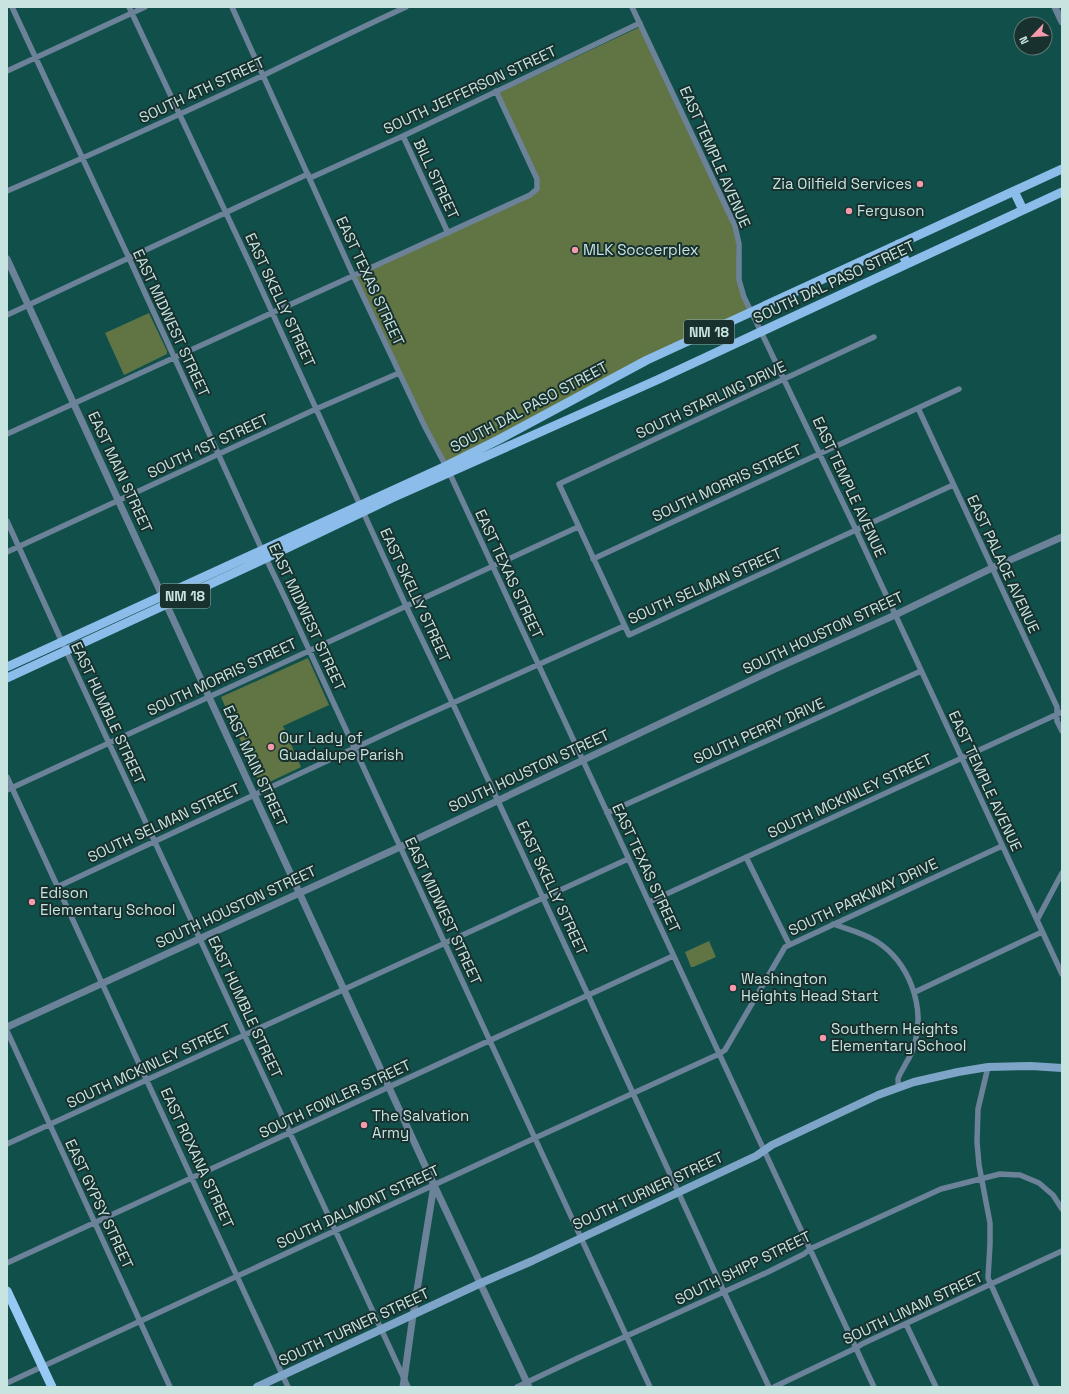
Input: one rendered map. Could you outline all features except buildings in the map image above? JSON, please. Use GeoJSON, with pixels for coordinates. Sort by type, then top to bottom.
{"type":"FeatureCollection","features":[{"type":"Feature","properties":{"kind":"highway"},"geometry":{"type":"LineString","coordinates":[[7,1291],[52,1387]]}},
{"type":"Feature","properties":{"kind":"main road","name":"SOUTH DAL PASO STREET"},"geometry":{"type":"LineString","coordinates":[[447,469],[498,440],[641,364],[1062,168]]}},
{"type":"Feature","properties":{"kind":"main road"},"geometry":{"type":"LineString","coordinates":[[1014,190],[1023,210]]}},
{"type":"Feature","properties":{"kind":"main road","name":"SOUTH DAL PASO STREET"},"geometry":{"type":"LineString","coordinates":[[7,678],[66,652],[167,604],[264,554],[447,469],[656,380],[1062,192]]}},
{"type":"Feature","properties":{"kind":"main road"},"geometry":{"type":"LineString","coordinates":[[898,244],[907,264]]}},
{"type":"Feature","properties":{"kind":"main road","name":"SOUTH DAL PASO STREET"},"geometry":{"type":"LineString","coordinates":[[7,667],[163,595],[264,554]]}},
{"type":"Feature","properties":{"kind":"main road","name":"SOUTH TURNER STREET"},"geometry":{"type":"LineString","coordinates":[[257,1387],[678,1193],[756,1156],[772,1145],[878,1095],[936,1077],[988,1067],[1031,1066],[1062,1068]]}},
{"type":"Feature","properties":{"kind":"street","name":"EAST MIDWEST STREET"},"geometry":{"type":"LineString","coordinates":[[12,7],[650,1387]]}},
{"type":"Feature","properties":{"kind":"street"},"geometry":{"type":"LineString","coordinates":[[7,71],[131,10],[145,7]]}},
{"type":"Feature","properties":{"kind":"street","name":"EAST TEXAS STREET"},"geometry":{"type":"LineString","coordinates":[[232,7],[354,277],[424,427],[447,469],[874,1387]]}},
{"type":"Feature","properties":{"kind":"street","name":"SOUTH 4TH STREET"},"geometry":{"type":"LineString","coordinates":[[7,191],[81,159],[264,75],[317,48],[406,7]]}},
{"type":"Feature","properties":{"kind":"street","name":"EAST TEMPLE AVENUE"},"geometry":{"type":"LineString","coordinates":[[632,7],[734,222],[739,244],[739,280],[751,313],[856,530],[1062,974]]}},
{"type":"Feature","properties":{"kind":"street"},"geometry":{"type":"LineString","coordinates":[[1055,7],[1062,22]]}},
{"type":"Feature","properties":{"kind":"street","name":"EAST SKELLY STREET"},"geometry":{"type":"LineString","coordinates":[[131,10],[769,1387]]}},
{"type":"Feature","properties":{"kind":"street","name":"SOUTH JEFFERSON STREET"},"geometry":{"type":"LineString","coordinates":[[7,315],[226,213],[402,136],[640,23]]}},
{"type":"Feature","properties":{"kind":"street"},"geometry":{"type":"LineString","coordinates":[[7,434],[272,312],[354,277],[530,195],[537,189],[537,179],[496,91]]}},
{"type":"Feature","properties":{"kind":"street","name":"BILL STREET"},"geometry":{"type":"LineString","coordinates":[[402,136],[448,233]]}},
{"type":"Feature","properties":{"kind":"street","name":"EAST MAIN STREET"},"geometry":{"type":"LineString","coordinates":[[7,259],[434,1185],[528,1385]]}},
{"type":"Feature","properties":{"kind":"street","name":"SOUTH STARLING DRIVE"},"geometry":{"type":"LineString","coordinates":[[578,527],[559,484],[874,337]]}},
{"type":"Feature","properties":{"kind":"street","name":"SOUTH 1ST STREET"},"geometry":{"type":"LineString","coordinates":[[7,552],[316,409],[399,373]]}},
{"type":"Feature","properties":{"kind":"street","name":"SOUTH MORRIS STREET"},"geometry":{"type":"LineString","coordinates":[[593,559],[959,389]]}},
{"type":"Feature","properties":{"kind":"street","name":"EAST PALACE AVENUE"},"geometry":{"type":"LineString","coordinates":[[918,408],[1060,713],[1057,721],[1062,731]]}},
{"type":"Feature","properties":{"kind":"street","name":"SOUTH SELMAN STREET"},"geometry":{"type":"LineString","coordinates":[[57,887],[254,794],[624,626],[629,635],[953,485]]}},
{"type":"Feature","properties":{"kind":"street","name":"EAST HUMBLE STREET"},"geometry":{"type":"LineString","coordinates":[[7,521],[66,652],[381,1329],[404,1383],[408,1387]]}},
{"type":"Feature","properties":{"kind":"street"},"geometry":{"type":"LineString","coordinates":[[578,527],[624,626]]}},
{"type":"Feature","properties":{"kind":"street","name":"SOUTH MORRIS STREET"},"geometry":{"type":"LineString","coordinates":[[9,789],[578,527]]}},
{"type":"Feature","properties":{"kind":"street","name":"SOUTH HOUSTON STREET"},"geometry":{"type":"LineString","coordinates":[[7,1027],[400,847],[777,668],[1062,537]]}},
{"type":"Feature","properties":{"kind":"street","name":"SOUTH PERRY DRIVE"},"geometry":{"type":"LineString","coordinates":[[607,813],[921,671]]}},
{"type":"Feature","properties":{"kind":"street","name":"SOUTH MCKINLEY STREET"},"geometry":{"type":"LineString","coordinates":[[648,902],[1060,713]]}},
{"type":"Feature","properties":{"kind":"street","name":"EAST ROXANA STREET"},"geometry":{"type":"LineString","coordinates":[[7,777],[9,789],[102,983],[288,1387]]}},
{"type":"Feature","properties":{"kind":"street","name":"SOUTH PARKWAY DRIVE"},"geometry":{"type":"LineString","coordinates":[[719,1054],[725,1050],[782,950],[788,944],[1002,846]]}},
{"type":"Feature","properties":{"kind":"street"},"geometry":{"type":"LineString","coordinates":[[746,857],[788,944]]}},
{"type":"Feature","properties":{"kind":"street","name":"SOUTH MCKINLEY STREET"},"geometry":{"type":"LineString","coordinates":[[7,1144],[628,859]]}},
{"type":"Feature","properties":{"kind":"street"},"geometry":{"type":"LineString","coordinates":[[1037,920],[1062,873]]}},
{"type":"Feature","properties":{"kind":"street"},"geometry":{"type":"LineString","coordinates":[[833,924],[855,931],[876,941],[888,951],[902,968],[915,992],[917,1032],[912,1052],[898,1078],[899,1088]]}},
{"type":"Feature","properties":{"kind":"street"},"geometry":{"type":"LineString","coordinates":[[915,992],[1042,932]]}},
{"type":"Feature","properties":{"kind":"street","name":"SOUTH FOWLER STREET"},"geometry":{"type":"LineString","coordinates":[[7,1263],[673,956]]}},
{"type":"Feature","properties":{"kind":"street","name":"EAST GYPSY STREET"},"geometry":{"type":"LineString","coordinates":[[7,1031],[170,1387]]}},
{"type":"Feature","properties":{"kind":"street","name":"SOUTH DALMONT STREET"},"geometry":{"type":"LineString","coordinates":[[7,1383],[335,1230],[719,1054]]}},
{"type":"Feature","properties":{"kind":"street"},"geometry":{"type":"LineString","coordinates":[[988,1067],[978,1110],[977,1121],[977,1142],[990,1223],[988,1278],[1037,1387]]}},
{"type":"Feature","properties":{"kind":"street","name":"SOUTH SHIPP STREET"},"geometry":{"type":"LineString","coordinates":[[517,1387],[528,1385],[626,1336],[724,1292],[804,1254],[810,1249],[941,1189],[1000,1174],[1010,1174],[1030,1178],[1039,1183],[1053,1195],[1062,1209]]}},
{"type":"Feature","properties":{"kind":"street"},"geometry":{"type":"LineString","coordinates":[[404,1383],[412,1315],[434,1185]]}},
{"type":"Feature","properties":{"kind":"street","name":"SOUTH LINAM STREET"},"geometry":{"type":"LineString","coordinates":[[774,1387],[862,1344],[1062,1251]]}},
{"type":"Feature","properties":{"kind":"street"},"geometry":{"type":"LineString","coordinates":[[906,1324],[936,1387]]}},
{"type":"Feature","properties":{"kind":"green space","name":"MLK Soccerplex"},"geometry":{"type":"Polygon","coordinates":[[[642,26],[735,226],[738,271],[751,313],[647,360],[446,466],[354,277],[530,195],[537,185],[497,94],[642,26]]]}},
{"type":"Feature","properties":{"kind":"green space"},"geometry":{"type":"Polygon","coordinates":[[[149,313],[167,351],[167,354],[124,375],[105,333],[149,313]]]}},
{"type":"Feature","properties":{"kind":"green space"},"geometry":{"type":"Polygon","coordinates":[[[308,658],[329,705],[283,726],[301,767],[261,786],[221,697],[308,658]]]}},
{"type":"Feature","properties":{"kind":"green space"},"geometry":{"type":"Polygon","coordinates":[[[709,941],[716,957],[691,967],[685,952],[709,941]]]}},
{"type":"Feature","properties":{"kind":"place","name":"Zia Oilfield Services"},"geometry":{"type":"Point","coordinates":[920,184]}},
{"type":"Feature","properties":{"kind":"place","name":"Ferguson"},"geometry":{"type":"Point","coordinates":[849,211]}},
{"type":"Feature","properties":{"kind":"place","name":"MLK Soccerplex"},"geometry":{"type":"Point","coordinates":[575,250]}},
{"type":"Feature","properties":{"kind":"place","name":"Our Lady of Guadalupe Parish"},"geometry":{"type":"Point","coordinates":[271,747]}},
{"type":"Feature","properties":{"kind":"place","name":"Edison Elementary School"},"geometry":{"type":"Point","coordinates":[32,902]}},
{"type":"Feature","properties":{"kind":"place","name":"Washington Heights Head Start"},"geometry":{"type":"Point","coordinates":[733,988]}},
{"type":"Feature","properties":{"kind":"place","name":"Southern Heights Elementary School"},"geometry":{"type":"Point","coordinates":[823,1038]}},
{"type":"Feature","properties":{"kind":"place","name":"The Salvation Army"},"geometry":{"type":"Point","coordinates":[364,1125]}}]}
